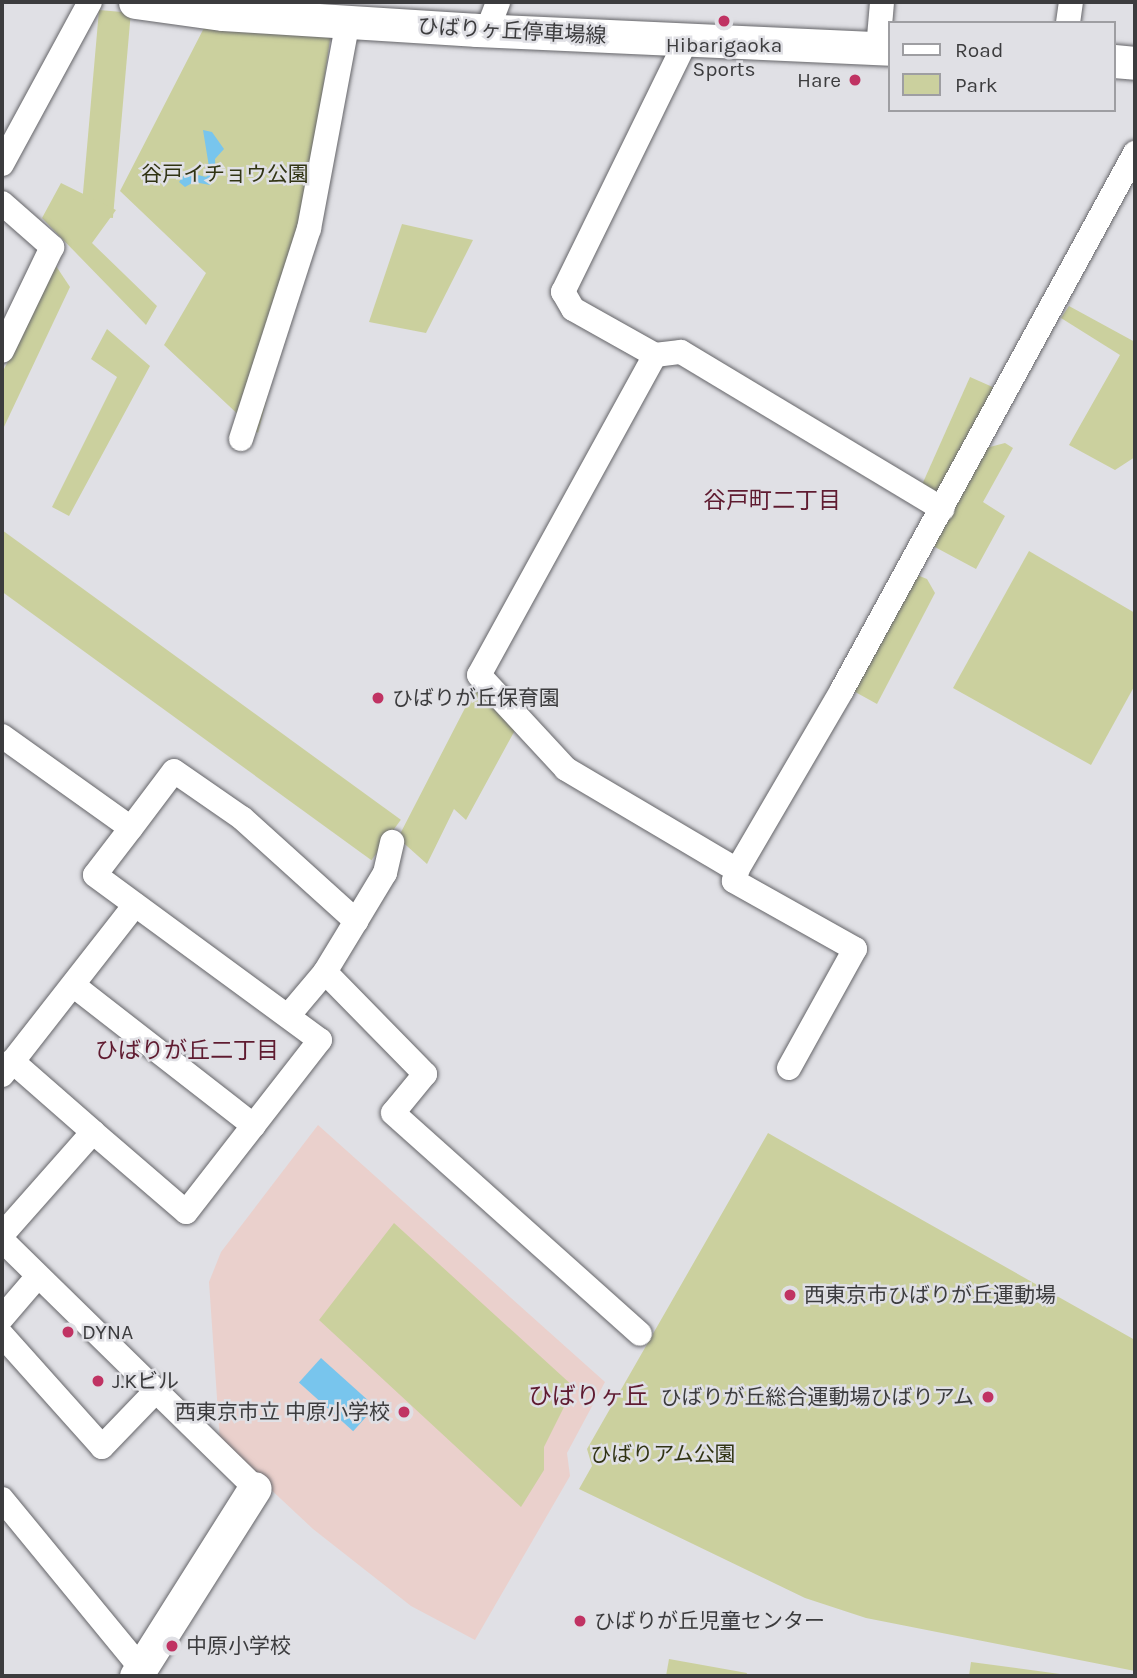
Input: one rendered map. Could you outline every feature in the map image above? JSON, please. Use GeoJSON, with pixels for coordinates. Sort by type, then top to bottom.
{"type":"FeatureCollection","features":[{"type":"Feature","properties":{"kind":"main road","name":"ひばりヶ丘停車場線"},"geometry":{"type":"LineString","coordinates":[[135,2],[223,14],[348,20],[493,16],[687,39],[884,49]]}},
{"type":"Feature","properties":{"kind":"main road"},"geometry":{"type":"LineString","coordinates":[[1116,61],[1135,63]]}},
{"type":"Feature","properties":{"kind":"main road"},"geometry":{"type":"LineString","coordinates":[[139,1672],[255,1488]]}},
{"type":"Feature","properties":{"kind":"street"},"geometry":{"type":"LineString","coordinates":[[2,164],[90,2]]}},
{"type":"Feature","properties":{"kind":"street"},"geometry":{"type":"LineString","coordinates":[[882,2],[884,49]]}},
{"type":"Feature","properties":{"kind":"street"},"geometry":{"type":"LineString","coordinates":[[1068,21],[1071,2]]}},
{"type":"Feature","properties":{"kind":"street"},"geometry":{"type":"LineString","coordinates":[[241,439],[309,229],[348,20]]}},
{"type":"Feature","properties":{"kind":"street"},"geometry":{"type":"LineString","coordinates":[[687,39],[563,292],[573,309],[655,355],[681,352],[942,509]]}},
{"type":"Feature","properties":{"kind":"street"},"geometry":{"type":"LineString","coordinates":[[789,1068],[855,949],[734,881],[737,870],[942,509],[1135,153]]}},
{"type":"Feature","properties":{"kind":"street"},"geometry":{"type":"LineString","coordinates":[[2,202],[52,247],[2,351]]}},
{"type":"Feature","properties":{"kind":"street"},"geometry":{"type":"LineString","coordinates":[[655,355],[479,675],[566,769],[737,870]]}},
{"type":"Feature","properties":{"kind":"street"},"geometry":{"type":"LineString","coordinates":[[2,736],[131,828]]}},
{"type":"Feature","properties":{"kind":"street"},"geometry":{"type":"LineString","coordinates":[[135,905],[7,1068],[93,1132],[186,1212],[320,1040],[95,875],[174,771],[242,818],[356,921]]}},
{"type":"Feature","properties":{"kind":"street"},"geometry":{"type":"LineString","coordinates":[[288,1016],[325,972],[385,873],[392,842]]}},
{"type":"Feature","properties":{"kind":"street"},"geometry":{"type":"LineString","coordinates":[[325,972],[425,1074],[393,1113],[640,1334]]}},
{"type":"Feature","properties":{"kind":"street"},"geometry":{"type":"LineString","coordinates":[[73,985],[254,1126]]}},
{"type":"Feature","properties":{"kind":"street"},"geometry":{"type":"LineString","coordinates":[[93,1132],[2,1238],[255,1488]]}},
{"type":"Feature","properties":{"kind":"street"},"geometry":{"type":"LineString","coordinates":[[2,1318],[38,1276]]}},
{"type":"Feature","properties":{"kind":"street"},"geometry":{"type":"LineString","coordinates":[[2,1335],[102,1447],[155,1392]]}},
{"type":"Feature","properties":{"kind":"street"},"geometry":{"type":"LineString","coordinates":[[2,1499],[139,1672]]}},
{"type":"Feature","properties":{"kind":"shaded area","name":"西東京市立 中原小学校"},"geometry":{"type":"Polygon","coordinates":[[[318,1125],[605,1382],[567,1453],[570,1476],[475,1640],[411,1606],[313,1529],[220,1442],[209,1282],[221,1252],[318,1125]]]}},
{"type":"Feature","properties":{"kind":"green space"},"geometry":{"type":"Polygon","coordinates":[[[99,10],[131,13],[113,218],[81,215],[99,10]]]}},
{"type":"Feature","properties":{"kind":"green space","name":"谷戸イチョウ公園"},"geometry":{"type":"Polygon","coordinates":[[[206,24],[331,33],[292,300],[258,433],[164,345],[206,273],[120,191],[206,24]]]}},
{"type":"Feature","properties":{"kind":"green space"},"geometry":{"type":"Polygon","coordinates":[[[61,183],[116,210],[92,243],[157,306],[146,325],[42,218],[61,183]]]}},
{"type":"Feature","properties":{"kind":"green space"},"geometry":{"type":"Polygon","coordinates":[[[402,224],[473,240],[426,333],[369,322],[402,224]]]}},
{"type":"Feature","properties":{"kind":"green space"},"geometry":{"type":"Polygon","coordinates":[[[56,266],[70,287],[3,429],[2,373],[56,266]]]}},
{"type":"Feature","properties":{"kind":"green space"},"geometry":{"type":"Polygon","coordinates":[[[1069,306],[1135,342],[1135,457],[1115,470],[1069,445],[1120,355],[1061,318],[1069,306]]]}},
{"type":"Feature","properties":{"kind":"green space"},"geometry":{"type":"Polygon","coordinates":[[[107,329],[150,366],[69,516],[52,507],[117,377],[91,359],[107,329]]]}},
{"type":"Feature","properties":{"kind":"green space"},"geometry":{"type":"Polygon","coordinates":[[[970,377],[1001,391],[951,503],[920,489],[970,377]]]}},
{"type":"Feature","properties":{"kind":"green space"},"geometry":{"type":"Polygon","coordinates":[[[1005,443],[1013,448],[983,502],[1005,516],[976,569],[933,546],[986,448],[1005,443]]]}},
{"type":"Feature","properties":{"kind":"green space"},"geometry":{"type":"Polygon","coordinates":[[[2,530],[401,820],[371,860],[2,592],[2,530]]]}},
{"type":"Feature","properties":{"kind":"green space"},"geometry":{"type":"Polygon","coordinates":[[[1029,551],[1135,613],[1135,685],[1091,765],[953,688],[1029,551]]]}},
{"type":"Feature","properties":{"kind":"green space"},"geometry":{"type":"Polygon","coordinates":[[[912,573],[927,579],[935,593],[877,704],[848,688],[912,573]]]}},
{"type":"Feature","properties":{"kind":"green space"},"geometry":{"type":"Polygon","coordinates":[[[481,677],[520,721],[466,820],[454,809],[427,864],[398,838],[481,677]]]}},
{"type":"Feature","properties":{"kind":"green space","name":"ひばりアム公園"},"geometry":{"type":"Polygon","coordinates":[[[768,1133],[1135,1340],[1135,1671],[866,1618],[805,1598],[579,1489],[592,1466],[587,1449],[768,1133]]]}},
{"type":"Feature","properties":{"kind":"green space"},"geometry":{"type":"Polygon","coordinates":[[[394,1223],[574,1387],[544,1447],[544,1470],[521,1507],[319,1320],[394,1223]]]}},
{"type":"Feature","properties":{"kind":"green space"},"geometry":{"type":"Polygon","coordinates":[[[669,1659],[747,1673],[746,1676],[666,1676],[669,1659]]]}},
{"type":"Feature","properties":{"kind":"green space"},"geometry":{"type":"Polygon","coordinates":[[[971,1662],[1060,1674],[1060,1676],[969,1676],[971,1662]]]}},
{"type":"Feature","properties":{"kind":"water"},"geometry":{"type":"Polygon","coordinates":[[[203,130],[212,132],[224,149],[215,159],[216,179],[210,185],[194,182],[185,187],[179,182],[186,172],[206,177],[210,173],[203,130]]]}},
{"type":"Feature","properties":{"kind":"water"},"geometry":{"type":"Polygon","coordinates":[[[321,1358],[375,1407],[353,1431],[299,1383],[321,1358]]]}},
{"type":"Feature","properties":{"kind":"place","name":"Hibarigaoka Sports"},"geometry":{"type":"Point","coordinates":[724,21]}},
{"type":"Feature","properties":{"kind":"place","name":"Hare"},"geometry":{"type":"Point","coordinates":[855,80]}},
{"type":"Feature","properties":{"kind":"place","name":"ひばりが丘保育園"},"geometry":{"type":"Point","coordinates":[378,698]}},
{"type":"Feature","properties":{"kind":"place","name":"西東京市ひばりが丘運動場"},"geometry":{"type":"Point","coordinates":[790,1295]}},
{"type":"Feature","properties":{"kind":"place","name":"DYNA"},"geometry":{"type":"Point","coordinates":[68,1332]}},
{"type":"Feature","properties":{"kind":"place","name":"J.Kビル"},"geometry":{"type":"Point","coordinates":[98,1381]}},
{"type":"Feature","properties":{"kind":"place","name":"ひばりが丘総合運動場ひばりアム"},"geometry":{"type":"Point","coordinates":[988,1397]}},
{"type":"Feature","properties":{"kind":"place","name":"西東京市立 中原小学校"},"geometry":{"type":"Point","coordinates":[404,1412]}},
{"type":"Feature","properties":{"kind":"place","name":"ひばりが丘児童センター"},"geometry":{"type":"Point","coordinates":[580,1621]}},
{"type":"Feature","properties":{"kind":"place","name":"中原小学校"},"geometry":{"type":"Point","coordinates":[172,1646]}},
{"type":"Feature","properties":{"kind":"district","name":"谷戸町二丁目"},"geometry":{"type":"Point","coordinates":[772,501]}},
{"type":"Feature","properties":{"kind":"district","name":"ひばりが丘二丁目"},"geometry":{"type":"Point","coordinates":[187,1051]}},
{"type":"Feature","properties":{"kind":"district","name":"ひばりヶ丘"},"geometry":{"type":"Point","coordinates":[588,1397]}}]}
